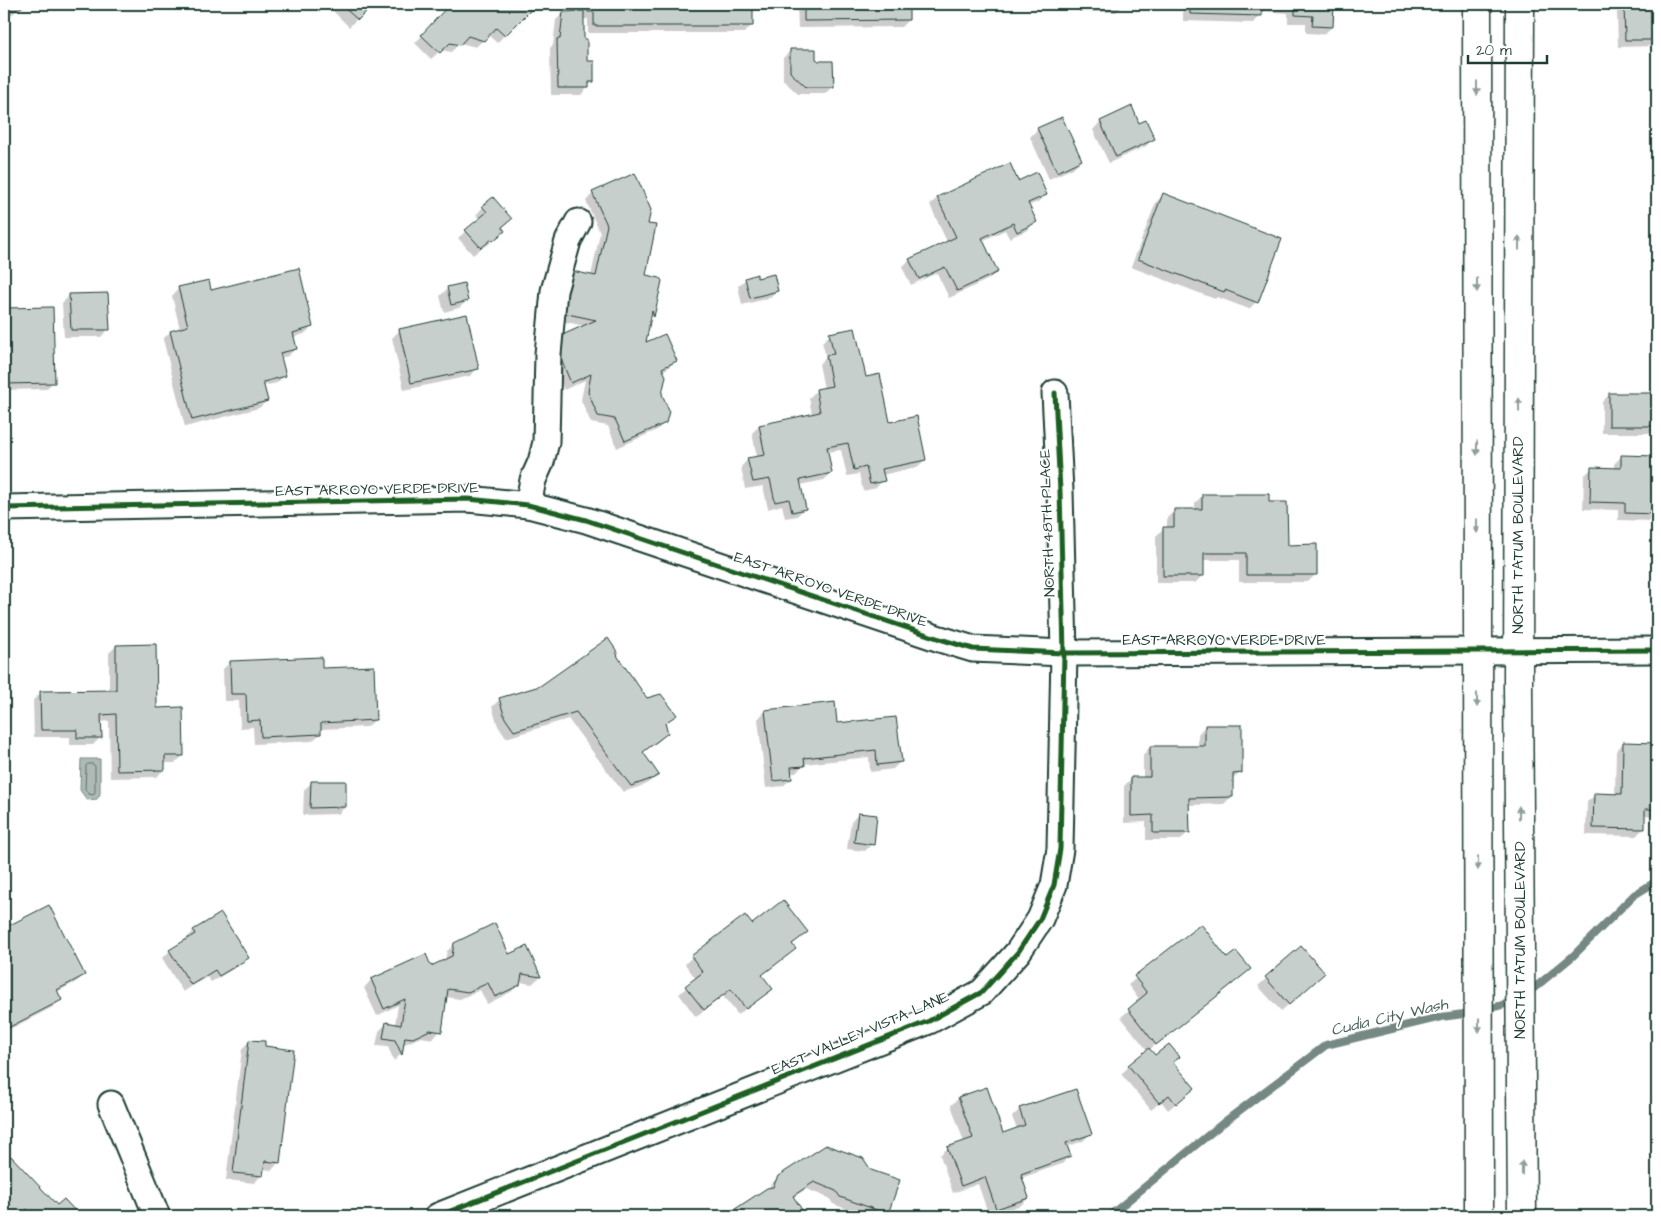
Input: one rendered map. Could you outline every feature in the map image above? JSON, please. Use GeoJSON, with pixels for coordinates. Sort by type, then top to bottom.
{"type":"FeatureCollection","features":[{"type":"Feature","properties":{"kind":"main road"},"geometry":{"type":"LineString","coordinates":[[1477,4],[1477,652],[1480,1216]]}},
{"type":"Feature","properties":{"kind":"main road","name":"NORTH TATUM BOULEVARD"},"geometry":{"type":"LineString","coordinates":[[1520,4],[1518,651],[1522,1216]]}},
{"type":"Feature","properties":{"kind":"street"},"geometry":{"type":"LineString","coordinates":[[528,505],[533,480],[541,462],[546,442],[548,354],[554,290],[568,241],[578,222]]}},
{"type":"Feature","properties":{"kind":"street","name":"NORTH 48TH PLACE"},"geometry":{"type":"LineString","coordinates":[[1055,393],[1060,490],[1064,653]]}},
{"type":"Feature","properties":{"kind":"street","name":"EAST ARROYO VERDE DRIVE"},"geometry":{"type":"LineString","coordinates":[[4,508],[468,499],[528,505],[586,520],[973,649],[1064,653],[1657,650]]}},
{"type":"Feature","properties":{"kind":"street","name":"EAST VALLEY VISTA LANE"},"geometry":{"type":"LineString","coordinates":[[438,1216],[929,1021],[982,992],[1018,952],[1040,919],[1054,885],[1060,849],[1064,653]]}},
{"type":"Feature","properties":{"kind":"street"},"geometry":{"type":"LineString","coordinates":[[110,1104],[157,1216]]}},
{"type":"Feature","properties":{"kind":"water"},"geometry":{"type":"Polygon","coordinates":[[[81,759],[100,759],[100,794],[97,799],[87,800],[80,790],[81,759]]]}},
{"type":"Feature","properties":{"kind":"building"},"geometry":{"type":"Polygon","coordinates":[[[4,4],[26,4],[17,10],[4,11],[4,4]]]}},
{"type":"Feature","properties":{"kind":"building"},"geometry":{"type":"Polygon","coordinates":[[[340,4],[374,4],[358,20],[340,4]]]}},
{"type":"Feature","properties":{"kind":"building"},"geometry":{"type":"Polygon","coordinates":[[[450,4],[535,4],[505,36],[496,28],[484,41],[468,36],[460,45],[450,43],[440,53],[421,35],[450,4]]]}},
{"type":"Feature","properties":{"kind":"building"},"geometry":{"type":"Polygon","coordinates":[[[588,4],[753,4],[753,26],[594,26],[594,12],[588,12],[588,4]]]}},
{"type":"Feature","properties":{"kind":"building"},"geometry":{"type":"Polygon","coordinates":[[[804,4],[909,4],[909,20],[804,21],[804,4]]]}},
{"type":"Feature","properties":{"kind":"building"},"geometry":{"type":"Polygon","coordinates":[[[1190,4],[1262,4],[1262,16],[1190,14],[1190,4]]]}},
{"type":"Feature","properties":{"kind":"building"},"geometry":{"type":"Polygon","coordinates":[[[1262,4],[1334,4],[1333,27],[1312,26],[1313,16],[1295,15],[1295,6],[1262,4]]]}},
{"type":"Feature","properties":{"kind":"building"},"geometry":{"type":"Polygon","coordinates":[[[1624,4],[1657,4],[1657,40],[1625,40],[1624,4]]]}},
{"type":"Feature","properties":{"kind":"building"},"geometry":{"type":"Polygon","coordinates":[[[584,11],[584,39],[587,39],[587,61],[594,61],[594,82],[589,82],[589,88],[558,88],[557,39],[560,39],[563,12],[584,11]]]}},
{"type":"Feature","properties":{"kind":"building"},"geometry":{"type":"Polygon","coordinates":[[[790,49],[816,49],[816,59],[819,61],[833,61],[834,87],[806,87],[790,72],[790,49]]]}},
{"type":"Feature","properties":{"kind":"building"},"geometry":{"type":"Polygon","coordinates":[[[1132,106],[1139,123],[1146,120],[1155,139],[1116,157],[1100,121],[1132,106]]]}},
{"type":"Feature","properties":{"kind":"building"},"geometry":{"type":"Polygon","coordinates":[[[1062,117],[1082,160],[1057,172],[1037,128],[1062,117]]]}},
{"type":"Feature","properties":{"kind":"building"},"geometry":{"type":"Polygon","coordinates":[[[1010,163],[1018,181],[1037,172],[1047,195],[1028,203],[1037,222],[1017,232],[1013,223],[982,238],[998,272],[957,291],[945,267],[919,279],[909,259],[956,237],[937,197],[1010,163]]]}},
{"type":"Feature","properties":{"kind":"building"},"geometry":{"type":"Polygon","coordinates":[[[635,173],[651,210],[648,224],[656,225],[646,275],[660,278],[662,281],[654,317],[652,311],[646,342],[665,334],[677,361],[662,368],[666,376],[662,394],[669,411],[666,423],[625,441],[615,419],[598,416],[588,392],[591,374],[571,383],[557,350],[560,336],[596,320],[563,313],[572,271],[596,276],[607,225],[592,192],[635,173]]]}},
{"type":"Feature","properties":{"kind":"building"},"geometry":{"type":"Polygon","coordinates":[[[1163,193],[1282,239],[1258,303],[1138,259],[1163,193]]]}},
{"type":"Feature","properties":{"kind":"building"},"geometry":{"type":"Polygon","coordinates":[[[493,197],[512,219],[502,227],[505,231],[481,248],[465,230],[487,212],[482,206],[493,197]]]}},
{"type":"Feature","properties":{"kind":"building"},"geometry":{"type":"Polygon","coordinates":[[[299,268],[313,327],[293,333],[297,349],[280,353],[286,376],[263,382],[268,401],[192,420],[170,331],[188,326],[178,287],[209,280],[211,290],[299,268]]]}},
{"type":"Feature","properties":{"kind":"building"},"geometry":{"type":"Polygon","coordinates":[[[757,274],[757,278],[774,274],[778,291],[750,298],[745,278],[757,274]]]}},
{"type":"Feature","properties":{"kind":"building"},"geometry":{"type":"Polygon","coordinates":[[[464,283],[468,301],[451,305],[447,287],[464,283]]]}},
{"type":"Feature","properties":{"kind":"building"},"geometry":{"type":"Polygon","coordinates":[[[108,293],[110,330],[71,330],[69,294],[108,293]]]}},
{"type":"Feature","properties":{"kind":"building"},"geometry":{"type":"Polygon","coordinates":[[[53,307],[55,383],[4,384],[4,308],[53,307]]]}},
{"type":"Feature","properties":{"kind":"building"},"geometry":{"type":"Polygon","coordinates":[[[467,314],[479,369],[411,383],[399,329],[467,314]]]}},
{"type":"Feature","properties":{"kind":"building"},"geometry":{"type":"Polygon","coordinates":[[[855,328],[866,377],[880,374],[890,422],[917,416],[926,460],[882,469],[885,481],[870,484],[866,467],[854,470],[848,443],[827,447],[832,473],[800,480],[806,509],[792,512],[789,499],[775,502],[770,479],[753,482],[747,458],[765,455],[759,425],[820,412],[816,389],[832,386],[826,355],[834,354],[829,333],[855,328]]]}},
{"type":"Feature","properties":{"kind":"building"},"geometry":{"type":"Polygon","coordinates":[[[1609,393],[1657,393],[1657,426],[1609,426],[1609,393]]]}},
{"type":"Feature","properties":{"kind":"building"},"geometry":{"type":"Polygon","coordinates":[[[1621,455],[1657,456],[1657,514],[1625,513],[1625,503],[1590,502],[1591,467],[1621,468],[1621,455]]]}},
{"type":"Feature","properties":{"kind":"building"},"geometry":{"type":"Polygon","coordinates":[[[1202,494],[1269,494],[1269,502],[1287,502],[1288,545],[1317,544],[1317,575],[1246,575],[1246,553],[1204,553],[1204,576],[1163,576],[1163,527],[1174,527],[1174,509],[1202,509],[1202,494]]]}},
{"type":"Feature","properties":{"kind":"building"},"geometry":{"type":"Polygon","coordinates":[[[608,638],[618,657],[647,698],[661,694],[677,715],[665,723],[668,733],[643,752],[659,775],[631,786],[576,712],[514,731],[505,718],[499,698],[540,686],[608,638]]]}},
{"type":"Feature","properties":{"kind":"building"},"geometry":{"type":"Polygon","coordinates":[[[156,644],[157,708],[183,707],[184,756],[165,756],[165,770],[117,771],[116,714],[101,715],[102,738],[77,738],[77,730],[41,730],[40,691],[116,690],[116,645],[156,644]]]}},
{"type":"Feature","properties":{"kind":"building"},"geometry":{"type":"Polygon","coordinates":[[[322,657],[322,668],[374,666],[376,720],[321,723],[321,734],[261,737],[260,720],[247,721],[246,694],[231,694],[230,661],[322,657]]]}},
{"type":"Feature","properties":{"kind":"building"},"geometry":{"type":"Polygon","coordinates":[[[835,702],[837,723],[896,717],[902,762],[877,765],[876,750],[804,758],[805,766],[791,767],[792,779],[773,781],[765,710],[835,702]]]}},
{"type":"Feature","properties":{"kind":"building"},"geometry":{"type":"Polygon","coordinates":[[[1205,725],[1242,725],[1242,773],[1233,774],[1233,797],[1189,798],[1190,833],[1153,833],[1153,815],[1131,816],[1131,777],[1150,777],[1150,746],[1205,746],[1205,725]]]}},
{"type":"Feature","properties":{"kind":"building"},"geometry":{"type":"Polygon","coordinates":[[[1623,742],[1657,743],[1657,809],[1645,809],[1645,829],[1593,828],[1594,793],[1622,794],[1623,742]]]}},
{"type":"Feature","properties":{"kind":"building"},"geometry":{"type":"Polygon","coordinates":[[[311,781],[346,781],[346,807],[310,808],[311,781]]]}},
{"type":"Feature","properties":{"kind":"building"},"geometry":{"type":"Polygon","coordinates":[[[858,813],[877,815],[874,845],[854,842],[858,813]]]}},
{"type":"Feature","properties":{"kind":"building"},"geometry":{"type":"Polygon","coordinates":[[[783,900],[808,932],[792,944],[796,949],[762,975],[773,989],[746,1009],[731,989],[704,1010],[685,986],[703,972],[691,956],[745,915],[752,924],[783,900]]]}},
{"type":"Feature","properties":{"kind":"building"},"geometry":{"type":"Polygon","coordinates":[[[49,905],[85,975],[57,990],[62,1000],[4,1030],[4,928],[49,905]]]}},
{"type":"Feature","properties":{"kind":"building"},"geometry":{"type":"Polygon","coordinates":[[[221,913],[249,958],[219,976],[215,970],[191,985],[169,950],[195,934],[193,930],[221,913]]]}},
{"type":"Feature","properties":{"kind":"building"},"geometry":{"type":"Polygon","coordinates":[[[495,923],[509,954],[527,946],[541,977],[522,974],[520,985],[495,997],[488,983],[468,992],[448,989],[442,1032],[430,1030],[413,1038],[405,1037],[402,1055],[395,1040],[383,1038],[386,1022],[401,1025],[405,999],[384,1009],[371,979],[426,954],[431,966],[452,956],[454,943],[495,923]]]}},
{"type":"Feature","properties":{"kind":"building"},"geometry":{"type":"Polygon","coordinates":[[[1201,924],[1227,958],[1236,951],[1251,969],[1156,1045],[1128,1009],[1147,993],[1134,976],[1201,924]]]}},
{"type":"Feature","properties":{"kind":"building"},"geometry":{"type":"Polygon","coordinates":[[[1301,946],[1325,973],[1289,1005],[1265,977],[1301,946]]]}},
{"type":"Feature","properties":{"kind":"building"},"geometry":{"type":"Polygon","coordinates":[[[249,1040],[265,1041],[265,1046],[294,1050],[280,1163],[265,1161],[263,1176],[233,1173],[249,1040]]]}},
{"type":"Feature","properties":{"kind":"building"},"geometry":{"type":"Polygon","coordinates":[[[1169,1044],[1180,1057],[1173,1062],[1195,1088],[1176,1104],[1169,1095],[1159,1103],[1128,1065],[1149,1048],[1155,1055],[1169,1044]]]}},
{"type":"Feature","properties":{"kind":"building"},"geometry":{"type":"Polygon","coordinates":[[[987,1087],[1003,1133],[1025,1125],[1019,1108],[1076,1089],[1092,1134],[1066,1143],[1071,1156],[1021,1174],[1029,1198],[996,1209],[985,1177],[961,1186],[947,1147],[973,1138],[958,1097],[987,1087]]]}},
{"type":"Feature","properties":{"kind":"building"},"geometry":{"type":"Polygon","coordinates":[[[826,1145],[863,1158],[871,1170],[900,1180],[888,1214],[840,1197],[836,1191],[814,1182],[793,1196],[806,1216],[726,1216],[767,1188],[773,1187],[778,1176],[826,1145]]]}},
{"type":"Feature","properties":{"kind":"building"},"geometry":{"type":"Polygon","coordinates":[[[11,1156],[57,1205],[64,1199],[80,1216],[33,1216],[27,1209],[19,1216],[4,1216],[4,1163],[11,1156]]]}},
{"type":"Feature","properties":{"kind":"waterway","name":"Cudia City Wash"},"geometry":{"type":"LineString","coordinates":[[1527,994],[1573,956],[1634,895],[1657,881]]}},
{"type":"Feature","properties":{"kind":"waterway","name":"Cudia City Wash"},"geometry":{"type":"LineString","coordinates":[[1109,1216],[1223,1123],[1326,1045],[1441,1017],[1479,1012],[1515,1001]]}},
{"type":"Feature","properties":{"kind":"cycle path"},"geometry":{"type":"LineString","coordinates":[[438,1216],[929,1021],[982,992],[1018,952],[1040,919],[1054,885],[1060,849],[1064,653],[1060,491],[1055,393]]}},
{"type":"Feature","properties":{"kind":"cycle path"},"geometry":{"type":"LineString","coordinates":[[4,508],[468,499],[528,505],[586,520],[973,649],[1064,653],[1657,650]]}}]}
